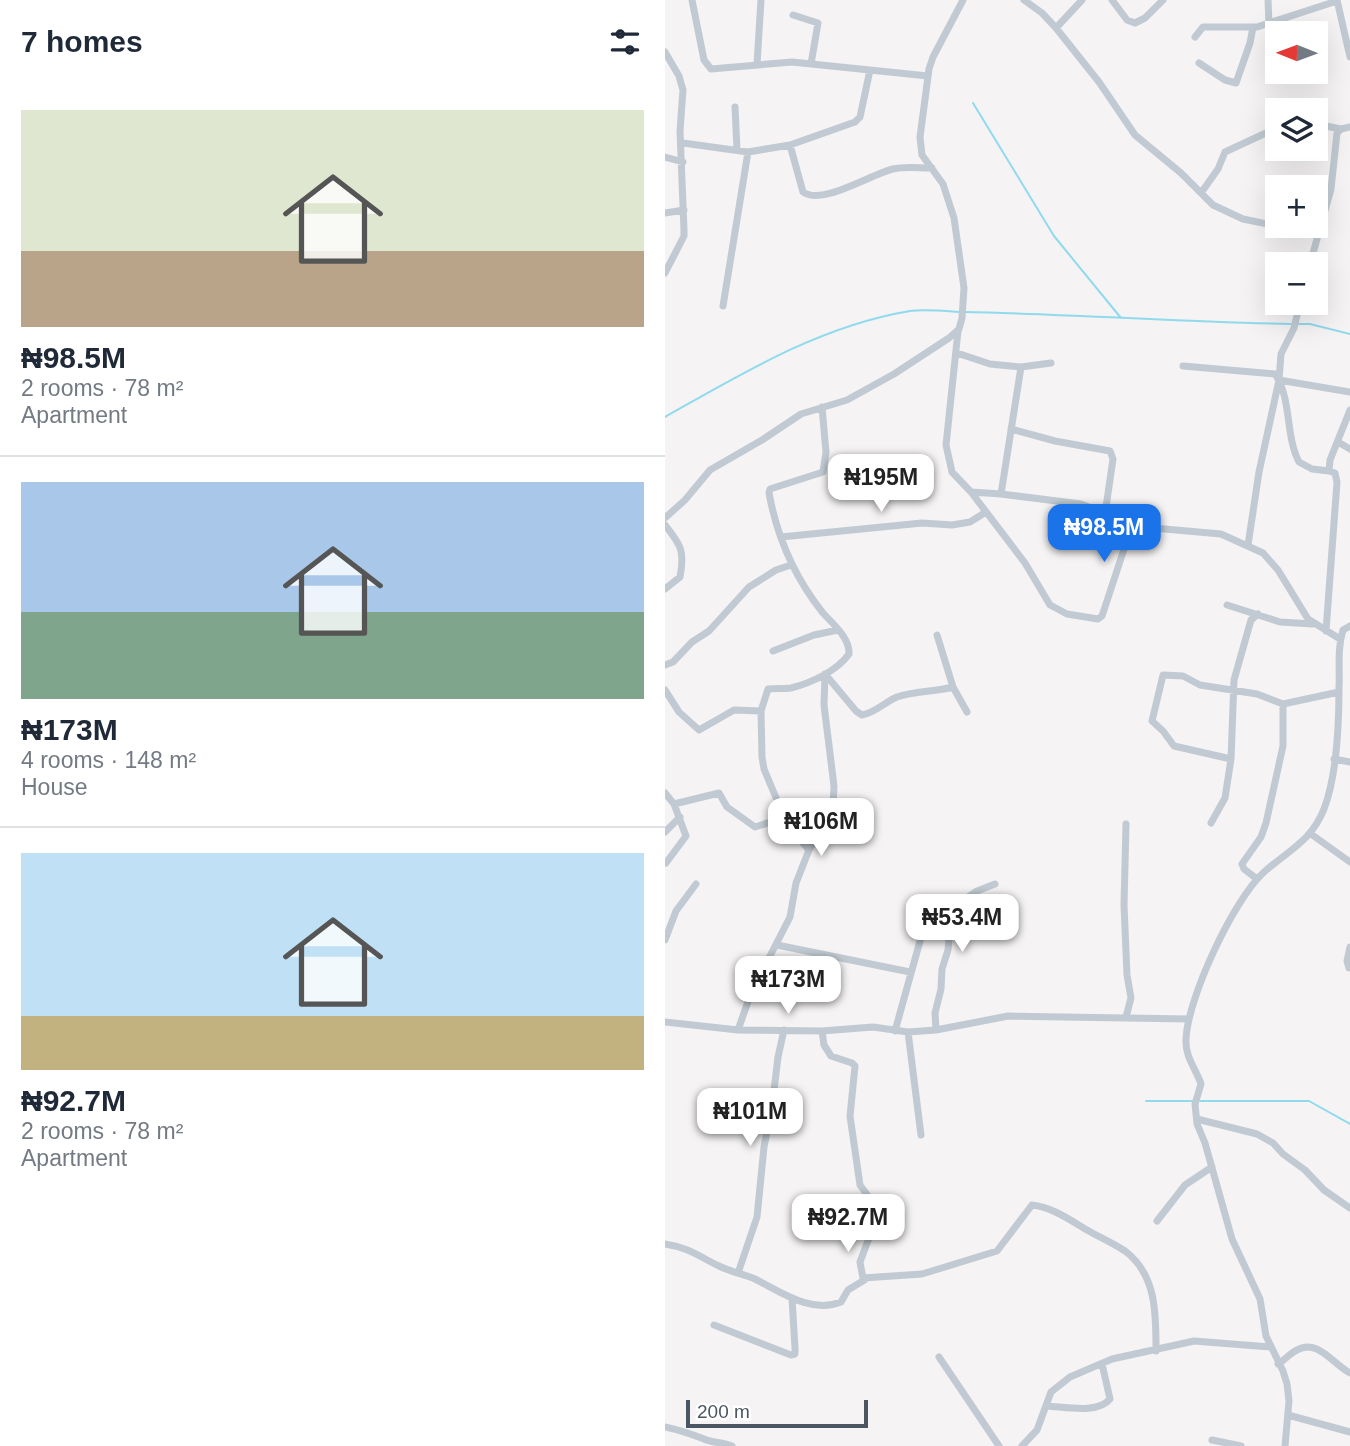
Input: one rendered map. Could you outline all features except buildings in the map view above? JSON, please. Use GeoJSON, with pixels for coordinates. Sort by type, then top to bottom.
{"type":"FeatureCollection","features":[{"type":"Feature","properties":{"kind":"street"},"geometry":{"type":"LineString","coordinates":[[692,0],[706,64],[711,69],[792,62],[928,76]]}},
{"type":"Feature","properties":{"kind":"street"},"geometry":{"type":"LineString","coordinates":[[757,64],[761,0]]}},
{"type":"Feature","properties":{"kind":"street"},"geometry":{"type":"LineString","coordinates":[[963,0],[933,57],[928,76],[920,149],[948,194],[962,265],[963,312],[958,329],[946,434],[953,472],[1025,564],[1050,605],[1067,614],[1098,619],[1102,616],[1132,525]]}},
{"type":"Feature","properties":{"kind":"street"},"geometry":{"type":"LineString","coordinates":[[1024,0],[1056,28],[1099,82],[1135,135],[1181,173],[1213,205],[1243,219],[1265,223]]}},
{"type":"Feature","properties":{"kind":"street"},"geometry":{"type":"LineString","coordinates":[[1056,28],[1082,0]]}},
{"type":"Feature","properties":{"kind":"street"},"geometry":{"type":"LineString","coordinates":[[1112,0],[1123,16],[1135,23],[1145,18],[1163,0]]}},
{"type":"Feature","properties":{"kind":"street"},"geometry":{"type":"LineString","coordinates":[[1268,0],[1269,21]]}},
{"type":"Feature","properties":{"kind":"street"},"geometry":{"type":"LineString","coordinates":[[1278,21],[1337,0],[1350,57]]}},
{"type":"Feature","properties":{"kind":"street"},"geometry":{"type":"LineString","coordinates":[[793,15],[818,23],[811,64]]}},
{"type":"Feature","properties":{"kind":"street"},"geometry":{"type":"LineString","coordinates":[[1195,37],[1207,26],[1265,25]]}},
{"type":"Feature","properties":{"kind":"street"},"geometry":{"type":"LineString","coordinates":[[1199,63],[1225,80],[1236,83],[1254,27]]}},
{"type":"Feature","properties":{"kind":"street"},"geometry":{"type":"LineString","coordinates":[[665,52],[682,84],[680,131],[683,143],[684,210],[684,236],[665,274]]}},
{"type":"Feature","properties":{"kind":"street"},"geometry":{"type":"LineString","coordinates":[[683,143],[748,152],[790,145],[858,121],[870,70]]}},
{"type":"Feature","properties":{"kind":"street"},"geometry":{"type":"LineString","coordinates":[[735,107],[737,150]]}},
{"type":"Feature","properties":{"kind":"street"},"geometry":{"type":"LineString","coordinates":[[1328,126],[1341,129],[1350,127]]}},
{"type":"Feature","properties":{"kind":"street"},"geometry":{"type":"LineString","coordinates":[[1328,200],[1337,133],[1341,129]]}},
{"type":"Feature","properties":{"kind":"street"},"geometry":{"type":"LineString","coordinates":[[1201,193],[1225,152],[1265,133]]}},
{"type":"Feature","properties":{"kind":"street"},"geometry":{"type":"LineString","coordinates":[[790,145],[803,192],[811,196],[825,194],[892,169],[932,168]]}},
{"type":"Feature","properties":{"kind":"street"},"geometry":{"type":"LineString","coordinates":[[723,306],[748,152]]}},
{"type":"Feature","properties":{"kind":"street"},"geometry":{"type":"LineString","coordinates":[[665,158],[683,162]]}},
{"type":"Feature","properties":{"kind":"street"},"geometry":{"type":"LineString","coordinates":[[665,213],[684,210]]}},
{"type":"Feature","properties":{"kind":"street"},"geometry":{"type":"LineString","coordinates":[[1248,545],[1259,472],[1279,380],[1281,354],[1298,315]]}},
{"type":"Feature","properties":{"kind":"street"},"geometry":{"type":"LineString","coordinates":[[665,518],[710,470],[772,434],[792,418],[856,396],[949,338],[958,329]]}},
{"type":"Feature","properties":{"kind":"street"},"geometry":{"type":"LineString","coordinates":[[957,353],[991,363],[1021,367],[1051,363]]}},
{"type":"Feature","properties":{"kind":"street"},"geometry":{"type":"LineString","coordinates":[[1183,366],[1275,374],[1279,380],[1299,462],[1312,469],[1335,473],[1337,482],[1326,631]]}},
{"type":"Feature","properties":{"kind":"street"},"geometry":{"type":"LineString","coordinates":[[1001,494],[1021,367]]}},
{"type":"Feature","properties":{"kind":"street"},"geometry":{"type":"LineString","coordinates":[[1279,380],[1350,392]]}},
{"type":"Feature","properties":{"kind":"street"},"geometry":{"type":"LineString","coordinates":[[809,849],[790,829],[764,769],[761,711],[768,690],[788,689],[825,674],[849,654],[847,641],[816,604],[791,565],[769,493],[770,489],[823,472],[826,452],[822,407]]}},
{"type":"Feature","properties":{"kind":"street"},"geometry":{"type":"LineString","coordinates":[[1329,471],[1330,460],[1350,410]]}},
{"type":"Feature","properties":{"kind":"street"},"geometry":{"type":"LineString","coordinates":[[1011,429],[1055,441],[1110,451],[1113,459],[1105,514]]}},
{"type":"Feature","properties":{"kind":"street"},"geometry":{"type":"LineString","coordinates":[[1338,442],[1350,449]]}},
{"type":"Feature","properties":{"kind":"street"},"geometry":{"type":"LineString","coordinates":[[971,492],[1081,504],[1132,525],[1211,532],[1248,545],[1270,559],[1293,597],[1314,624],[1340,639]]}},
{"type":"Feature","properties":{"kind":"street"},"geometry":{"type":"LineString","coordinates":[[781,537],[922,523],[952,525],[971,522],[986,512]]}},
{"type":"Feature","properties":{"kind":"street"},"geometry":{"type":"LineString","coordinates":[[665,525],[681,544],[682,551],[680,577],[665,589]]}},
{"type":"Feature","properties":{"kind":"street"},"geometry":{"type":"LineString","coordinates":[[665,665],[673,662],[692,642],[709,631],[749,587],[776,570],[791,565]]}},
{"type":"Feature","properties":{"kind":"street"},"geometry":{"type":"LineString","coordinates":[[1227,605],[1280,622],[1314,624]]}},
{"type":"Feature","properties":{"kind":"street"},"geometry":{"type":"LineString","coordinates":[[1210,822],[1225,798],[1231,759],[1234,689],[1251,620],[1258,614]]}},
{"type":"Feature","properties":{"kind":"street"},"geometry":{"type":"LineString","coordinates":[[1285,1446],[1287,1384],[1266,1336],[1260,1300],[1232,1239],[1196,1119],[1196,1100],[1202,1084],[1186,1051],[1189,1019],[1218,942],[1257,879],[1311,834],[1325,807],[1335,759],[1340,639],[1343,631],[1350,626]]}},
{"type":"Feature","properties":{"kind":"street"},"geometry":{"type":"LineString","coordinates":[[773,651],[814,635],[838,630]]}},
{"type":"Feature","properties":{"kind":"street"},"geometry":{"type":"LineString","coordinates":[[937,635],[953,687],[967,712]]}},
{"type":"Feature","properties":{"kind":"street"},"geometry":{"type":"LineString","coordinates":[[825,674],[862,715],[904,695],[953,687]]}},
{"type":"Feature","properties":{"kind":"street"},"geometry":{"type":"LineString","coordinates":[[738,1030],[751,993],[778,945],[790,917],[796,883],[809,849],[826,823],[835,800],[824,705],[825,674]]}},
{"type":"Feature","properties":{"kind":"street"},"geometry":{"type":"LineString","coordinates":[[1231,759],[1174,746],[1151,719],[1163,675],[1183,676],[1200,685],[1257,694],[1283,704],[1339,692]]}},
{"type":"Feature","properties":{"kind":"street"},"geometry":{"type":"LineString","coordinates":[[665,690],[679,712],[699,730],[734,710],[761,711]]}},
{"type":"Feature","properties":{"kind":"street"},"geometry":{"type":"LineString","coordinates":[[1257,879],[1244,869],[1242,864],[1261,837],[1266,823],[1283,746],[1283,704]]}},
{"type":"Feature","properties":{"kind":"street"},"geometry":{"type":"LineString","coordinates":[[1335,759],[1350,762]]}},
{"type":"Feature","properties":{"kind":"street"},"geometry":{"type":"LineString","coordinates":[[665,793],[674,804],[686,836],[666,863]]}},
{"type":"Feature","properties":{"kind":"street"},"geometry":{"type":"LineString","coordinates":[[674,804],[719,793],[727,807],[755,827],[776,820],[783,814]]}},
{"type":"Feature","properties":{"kind":"street"},"geometry":{"type":"LineString","coordinates":[[665,832],[680,817]]}},
{"type":"Feature","properties":{"kind":"street"},"geometry":{"type":"LineString","coordinates":[[1126,824],[1124,905],[1127,975],[1131,998],[1126,1017]]}},
{"type":"Feature","properties":{"kind":"street"},"geometry":{"type":"LineString","coordinates":[[1311,834],[1350,862]]}},
{"type":"Feature","properties":{"kind":"street"},"geometry":{"type":"LineString","coordinates":[[665,940],[676,911],[696,884]]}},
{"type":"Feature","properties":{"kind":"street"},"geometry":{"type":"LineString","coordinates":[[936,1030],[935,1013],[941,989],[942,968],[955,914],[961,902],[977,891],[995,884]]}},
{"type":"Feature","properties":{"kind":"street"},"geometry":{"type":"LineString","coordinates":[[895,1031],[919,941]]}},
{"type":"Feature","properties":{"kind":"street"},"geometry":{"type":"LineString","coordinates":[[778,945],[911,972]]}},
{"type":"Feature","properties":{"kind":"street"},"geometry":{"type":"LineString","coordinates":[[1349,968],[1347,961],[1350,947]]}},
{"type":"Feature","properties":{"kind":"street"},"geometry":{"type":"LineString","coordinates":[[665,1022],[738,1030],[822,1031],[873,1027],[908,1032],[936,1030],[1009,1016],[1189,1019]]}},
{"type":"Feature","properties":{"kind":"street"},"geometry":{"type":"LineString","coordinates":[[738,1273],[757,1217],[772,1091],[784,1030]]}},
{"type":"Feature","properties":{"kind":"street"},"geometry":{"type":"LineString","coordinates":[[822,1031],[826,1050],[831,1056],[855,1066],[850,1116],[860,1185],[879,1211],[860,1262],[860,1275],[866,1279]]}},
{"type":"Feature","properties":{"kind":"street"},"geometry":{"type":"LineString","coordinates":[[908,1032],[921,1135]]}},
{"type":"Feature","properties":{"kind":"street"},"geometry":{"type":"LineString","coordinates":[[1196,1119],[1257,1134],[1273,1143],[1305,1170],[1324,1191],[1350,1208]]}},
{"type":"Feature","properties":{"kind":"street"},"geometry":{"type":"LineString","coordinates":[[1157,1221],[1185,1185],[1212,1167]]}},
{"type":"Feature","properties":{"kind":"street"},"geometry":{"type":"LineString","coordinates":[[665,1244],[695,1252],[718,1266],[792,1298],[820,1306],[841,1302],[848,1290],[866,1279],[922,1274],[997,1251],[1024,1212],[1032,1205],[1038,1206],[1063,1216],[1115,1245],[1139,1264],[1155,1304],[1156,1351]]}},
{"type":"Feature","properties":{"kind":"street"},"geometry":{"type":"LineString","coordinates":[[714,1325],[795,1354],[792,1298]]}},
{"type":"Feature","properties":{"kind":"street"},"geometry":{"type":"LineString","coordinates":[[1022,1446],[1037,1430],[1051,1392],[1070,1377],[1112,1359],[1193,1341],[1270,1347]]}},
{"type":"Feature","properties":{"kind":"street"},"geometry":{"type":"LineString","coordinates":[[1279,1364],[1297,1349],[1309,1346],[1319,1349],[1350,1373]]}},
{"type":"Feature","properties":{"kind":"street"},"geometry":{"type":"LineString","coordinates":[[939,1357],[999,1446]]}},
{"type":"Feature","properties":{"kind":"street"},"geometry":{"type":"LineString","coordinates":[[1047,1406],[1099,1408],[1108,1402],[1110,1399],[1101,1364]]}},
{"type":"Feature","properties":{"kind":"street"},"geometry":{"type":"LineString","coordinates":[[1288,1415],[1350,1432]]}},
{"type":"Feature","properties":{"kind":"street"},"geometry":{"type":"LineString","coordinates":[[665,1427],[732,1446]]}},
{"type":"Feature","properties":{"kind":"street"},"geometry":{"type":"LineString","coordinates":[[1212,1440],[1241,1446]]}},
{"type":"Feature","properties":{"kind":"waterway"},"geometry":{"type":"LineString","coordinates":[[973,103],[1054,236],[1121,318]]}},
{"type":"Feature","properties":{"kind":"waterway"},"geometry":{"type":"LineString","coordinates":[[665,417],[783,353],[845,328],[910,311],[959,312]]}},
{"type":"Feature","properties":{"kind":"waterway"},"geometry":{"type":"LineString","coordinates":[[964,312],[1291,324]]}},
{"type":"Feature","properties":{"kind":"waterway"},"geometry":{"type":"LineString","coordinates":[[1297,324],[1310,324],[1350,334]]}},
{"type":"Feature","properties":{"kind":"waterway"},"geometry":{"type":"LineString","coordinates":[[1146,1101],[1194,1101]]}},
{"type":"Feature","properties":{"kind":"waterway"},"geometry":{"type":"LineString","coordinates":[[1200,1101],[1309,1101],[1350,1124]]}}]}
